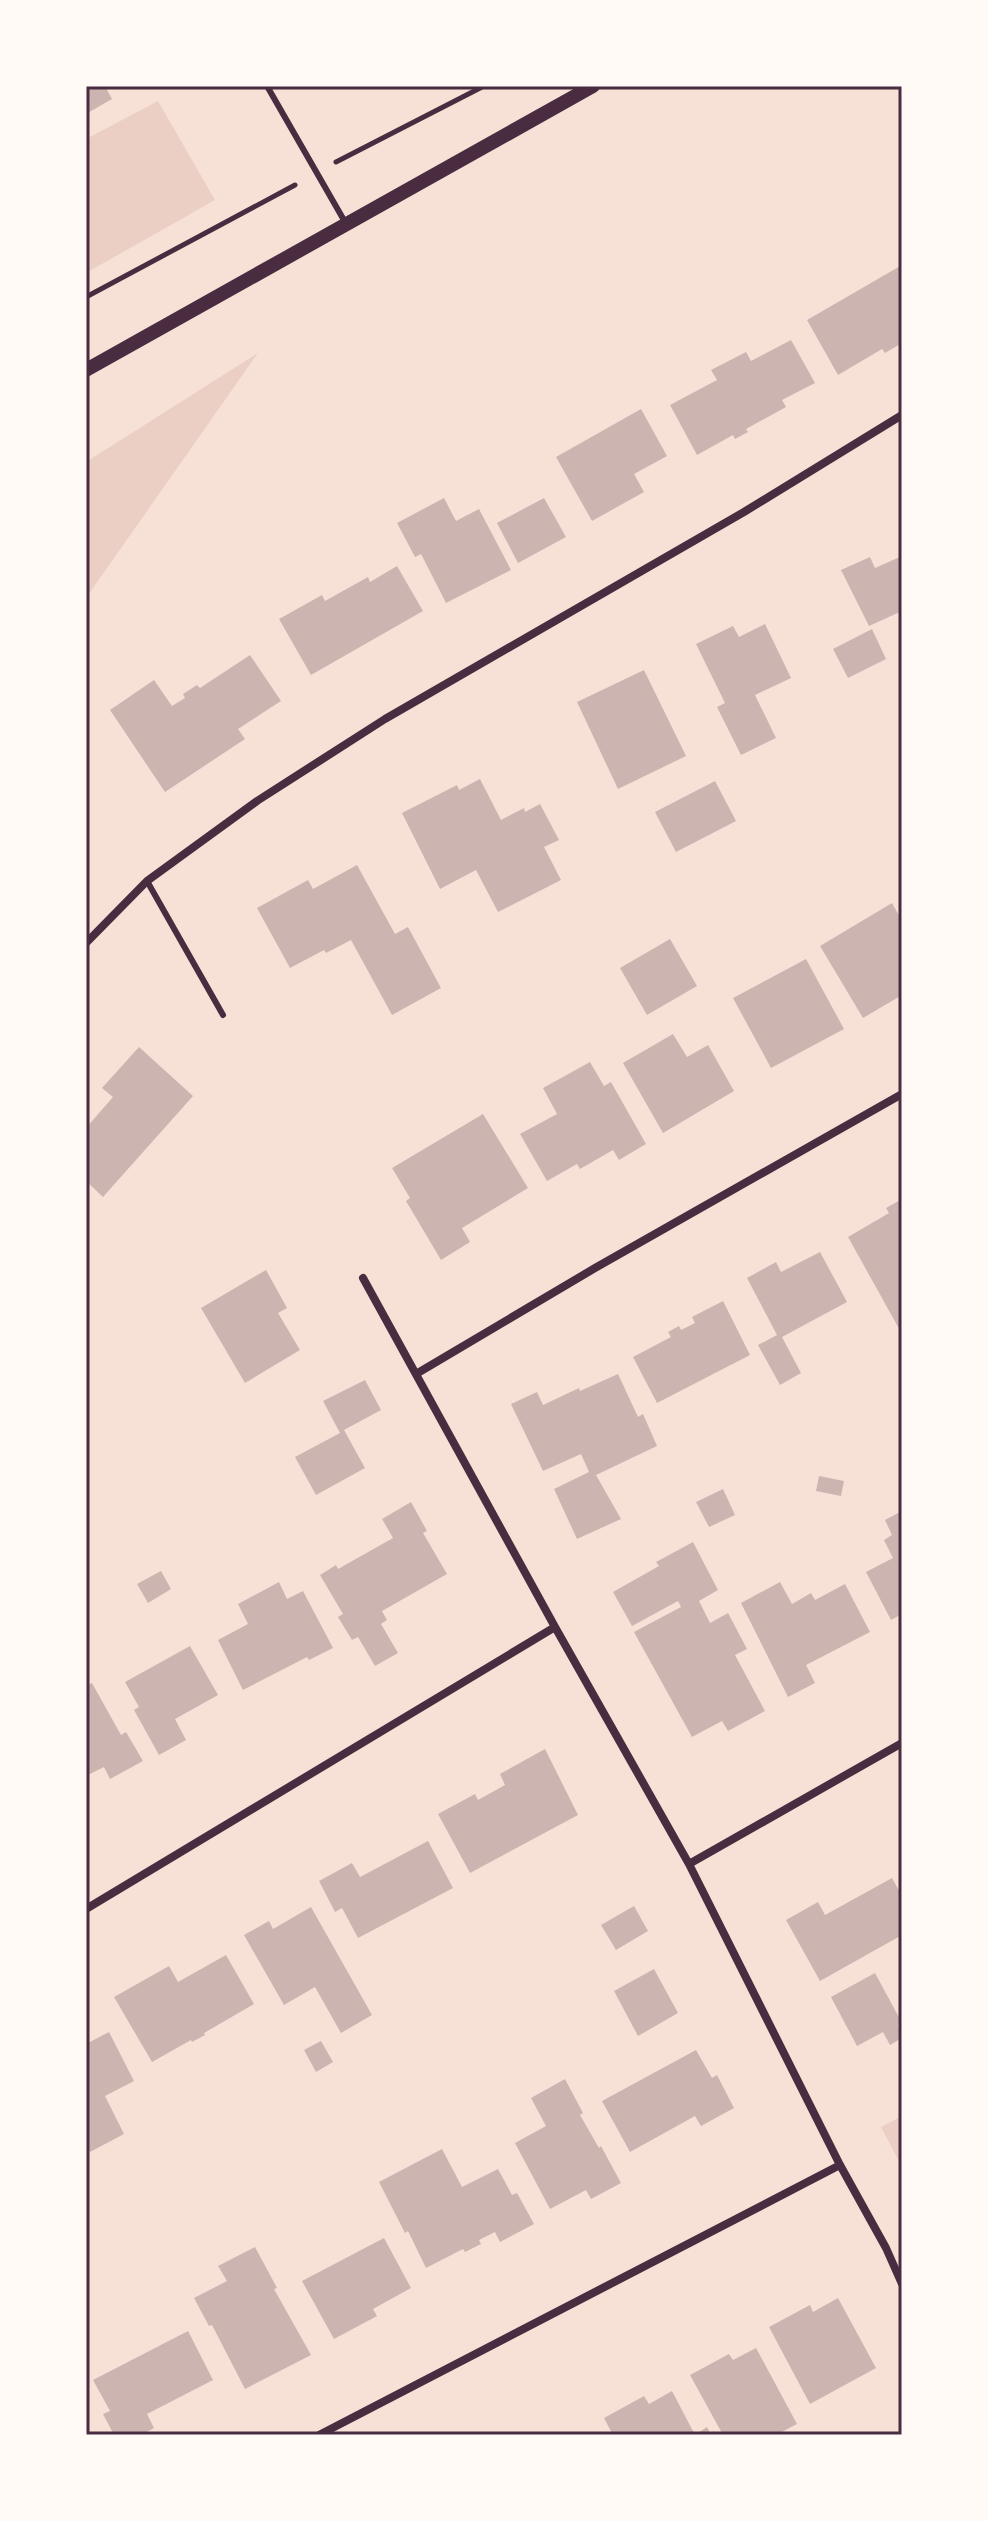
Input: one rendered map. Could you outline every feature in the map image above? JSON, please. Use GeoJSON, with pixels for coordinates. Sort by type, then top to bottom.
{"type":"FeatureCollection","features":[{"type":"Feature","properties":{"kind":"street"},"geometry":{"type":"LineString","coordinates":[[86,370],[593,86]]}},
{"type":"Feature","properties":{"kind":"street"},"geometry":{"type":"LineString","coordinates":[[86,943],[147,881],[257,801],[385,719],[744,512],[902,415]]}},
{"type":"Feature","properties":{"kind":"street"},"geometry":{"type":"LineString","coordinates":[[416,1374],[595,1268],[902,1094]]}},
{"type":"Feature","properties":{"kind":"street"},"geometry":{"type":"LineString","coordinates":[[363,1278],[689,1864],[902,2284]]}},
{"type":"Feature","properties":{"kind":"street"},"geometry":{"type":"LineString","coordinates":[[86,1909],[555,1627]]}},
{"type":"Feature","properties":{"kind":"street"},"geometry":{"type":"LineString","coordinates":[[689,1864],[902,1743]]}},
{"type":"Feature","properties":{"kind":"street"},"geometry":{"type":"LineString","coordinates":[[319,2435],[840,2165]]}},
{"type":"Feature","properties":{"kind":"lane"},"geometry":{"type":"LineString","coordinates":[[267,86],[347,225]]}},
{"type":"Feature","properties":{"kind":"lane"},"geometry":{"type":"LineString","coordinates":[[147,881],[223,1015]]}},
{"type":"Feature","properties":{"kind":"path"},"geometry":{"type":"LineString","coordinates":[[86,297],[484,86]]}},
{"type":"Feature","properties":{"kind":"shaded area"},"geometry":{"type":"Polygon","coordinates":[[[158,101],[215,200],[86,273],[86,139],[158,101]]]}},
{"type":"Feature","properties":{"kind":"shaded area"},"geometry":{"type":"Polygon","coordinates":[[[258,353],[86,598],[86,462],[258,353]]]}},
{"type":"Feature","properties":{"kind":"shaded area"},"geometry":{"type":"Polygon","coordinates":[[[902,2116],[902,2167],[881,2127],[902,2116]]]}},
{"type":"Feature","properties":{"kind":"building"},"geometry":{"type":"Polygon","coordinates":[[[86,86],[105,86],[112,99],[86,114],[86,86]]]}},
{"type":"Feature","properties":{"kind":"building"},"geometry":{"type":"Polygon","coordinates":[[[902,265],[902,343],[885,353],[882,349],[838,375],[807,320],[902,265]]]}},
{"type":"Feature","properties":{"kind":"building"},"geometry":{"type":"Polygon","coordinates":[[[791,340],[815,383],[782,400],[786,407],[746,429],[748,432],[735,439],[733,435],[697,455],[670,405],[717,380],[711,370],[746,352],[751,361],[791,340]]]}},
{"type":"Feature","properties":{"kind":"building"},"geometry":{"type":"Polygon","coordinates":[[[641,409],[667,456],[634,474],[644,492],[592,521],[556,457],[641,409]]]}},
{"type":"Feature","properties":{"kind":"building"},"geometry":{"type":"Polygon","coordinates":[[[444,498],[456,521],[479,509],[511,570],[446,603],[421,554],[415,557],[397,523],[444,498]]]}},
{"type":"Feature","properties":{"kind":"building"},"geometry":{"type":"Polygon","coordinates":[[[544,498],[566,537],[518,563],[497,523],[544,498]]]}},
{"type":"Feature","properties":{"kind":"building"},"geometry":{"type":"Polygon","coordinates":[[[902,556],[902,611],[869,626],[841,570],[870,557],[875,568],[902,556]]]}},
{"type":"Feature","properties":{"kind":"building"},"geometry":{"type":"Polygon","coordinates":[[[397,566],[423,611],[311,675],[279,619],[322,595],[325,601],[368,577],[370,582],[397,566]]]}},
{"type":"Feature","properties":{"kind":"building"},"geometry":{"type":"Polygon","coordinates":[[[765,624],[791,678],[755,695],[776,738],[741,755],[717,707],[725,703],[696,644],[733,626],[739,637],[765,624]]]}},
{"type":"Feature","properties":{"kind":"building"},"geometry":{"type":"Polygon","coordinates":[[[872,629],[886,659],[848,678],[833,649],[872,629]]]}},
{"type":"Feature","properties":{"kind":"building"},"geometry":{"type":"Polygon","coordinates":[[[250,655],[281,701],[238,729],[245,739],[165,792],[110,710],[154,680],[172,706],[185,698],[183,694],[197,685],[200,688],[250,655]]]}},
{"type":"Feature","properties":{"kind":"building"},"geometry":{"type":"Polygon","coordinates":[[[644,670],[686,756],[618,789],[577,702],[644,670]]]}},
{"type":"Feature","properties":{"kind":"building"},"geometry":{"type":"Polygon","coordinates":[[[480,779],[501,820],[540,804],[559,840],[544,847],[561,880],[498,912],[476,870],[440,889],[402,813],[457,785],[459,790],[480,779]]]}},
{"type":"Feature","properties":{"kind":"building"},"geometry":{"type":"Polygon","coordinates":[[[715,781],[736,821],[676,852],[655,812],[715,781]]]}},
{"type":"Feature","properties":{"kind":"building"},"geometry":{"type":"Polygon","coordinates":[[[357,865],[395,934],[408,927],[441,988],[392,1015],[351,940],[290,968],[257,908],[308,880],[313,889],[357,865]]]}},
{"type":"Feature","properties":{"kind":"building"},"geometry":{"type":"Polygon","coordinates":[[[892,903],[902,921],[902,995],[863,1018],[820,946],[892,903]]]}},
{"type":"Feature","properties":{"kind":"building"},"geometry":{"type":"Polygon","coordinates":[[[670,939],[697,986],[647,1015],[620,968],[670,939]]]}},
{"type":"Feature","properties":{"kind":"building"},"geometry":{"type":"Polygon","coordinates":[[[806,959],[844,1029],[771,1068],[733,998],[806,959]]]}},
{"type":"Feature","properties":{"kind":"building"},"geometry":{"type":"Polygon","coordinates":[[[673,1034],[687,1057],[708,1045],[734,1091],[663,1133],[623,1063],[673,1034]]]}},
{"type":"Feature","properties":{"kind":"building"},"geometry":{"type":"Polygon","coordinates":[[[139,1047],[193,1096],[103,1197],[86,1181],[86,1128],[113,1097],[102,1088],[139,1047]]]}},
{"type":"Feature","properties":{"kind":"building"},"geometry":{"type":"Polygon","coordinates":[[[590,1062],[604,1086],[611,1082],[646,1144],[619,1160],[613,1150],[580,1169],[577,1164],[547,1181],[520,1134],[557,1114],[543,1088],[590,1062]]]}},
{"type":"Feature","properties":{"kind":"building"},"geometry":{"type":"Polygon","coordinates":[[[483,1114],[528,1188],[462,1228],[470,1242],[441,1260],[406,1201],[410,1198],[392,1168],[483,1114]]]}},
{"type":"Feature","properties":{"kind":"building"},"geometry":{"type":"Polygon","coordinates":[[[902,1199],[902,1334],[848,1237],[889,1213],[886,1208],[902,1199]]]}},
{"type":"Feature","properties":{"kind":"building"},"geometry":{"type":"Polygon","coordinates":[[[820,1252],[847,1302],[782,1337],[801,1373],[780,1385],[758,1345],[777,1335],[747,1278],[776,1262],[781,1272],[820,1252]]]}},
{"type":"Feature","properties":{"kind":"building"},"geometry":{"type":"Polygon","coordinates":[[[266,1270],[287,1308],[278,1313],[300,1350],[245,1383],[201,1308],[266,1270]]]}},
{"type":"Feature","properties":{"kind":"building"},"geometry":{"type":"Polygon","coordinates":[[[723,1301],[750,1355],[657,1403],[633,1357],[671,1337],[668,1332],[695,1323],[692,1317],[723,1301]]]}},
{"type":"Feature","properties":{"kind":"building"},"geometry":{"type":"Polygon","coordinates":[[[618,1374],[638,1417],[643,1414],[657,1446],[596,1475],[621,1519],[577,1539],[554,1489],[589,1472],[581,1454],[543,1471],[511,1404],[537,1392],[543,1405],[618,1374]]]}},
{"type":"Feature","properties":{"kind":"building"},"geometry":{"type":"Polygon","coordinates":[[[365,1380],[381,1410],[344,1430],[365,1468],[316,1495],[295,1457],[340,1433],[323,1401],[365,1380]]]}},
{"type":"Feature","properties":{"kind":"building"},"geometry":{"type":"Polygon","coordinates":[[[819,1476],[844,1481],[841,1496],[816,1491],[819,1476]]]}},
{"type":"Feature","properties":{"kind":"building"},"geometry":{"type":"Polygon","coordinates":[[[723,1489],[735,1515],[709,1527],[696,1502],[723,1489]]]}},
{"type":"Feature","properties":{"kind":"building"},"geometry":{"type":"Polygon","coordinates":[[[411,1502],[427,1531],[423,1533],[447,1574],[382,1611],[387,1620],[381,1624],[398,1653],[375,1666],[358,1637],[352,1640],[338,1617],[343,1614],[320,1575],[336,1565],[338,1569],[393,1538],[382,1519],[411,1502]]]}},
{"type":"Feature","properties":{"kind":"building"},"geometry":{"type":"Polygon","coordinates":[[[902,1511],[902,1614],[891,1620],[866,1572],[893,1558],[884,1540],[892,1535],[885,1520],[902,1511]]]}},
{"type":"Feature","properties":{"kind":"building"},"geometry":{"type":"Polygon","coordinates":[[[693,1542],[718,1590],[699,1601],[710,1623],[728,1613],[747,1649],[735,1655],[765,1711],[728,1731],[722,1721],[692,1737],[634,1632],[681,1607],[678,1601],[632,1626],[613,1592],[659,1566],[656,1562],[693,1542]]]}},
{"type":"Feature","properties":{"kind":"building"},"geometry":{"type":"Polygon","coordinates":[[[161,1571],[171,1589],[148,1603],[137,1584],[161,1571]]]}},
{"type":"Feature","properties":{"kind":"building"},"geometry":{"type":"Polygon","coordinates":[[[279,1582],[287,1599],[303,1591],[333,1648],[309,1660],[307,1657],[243,1690],[218,1640],[248,1624],[238,1604],[279,1582]]]}},
{"type":"Feature","properties":{"kind":"building"},"geometry":{"type":"Polygon","coordinates":[[[780,1582],[792,1604],[811,1593],[815,1600],[845,1584],[870,1632],[806,1665],[815,1683],[788,1697],[741,1603],[780,1582]]]}},
{"type":"Feature","properties":{"kind":"building"},"geometry":{"type":"Polygon","coordinates":[[[190,1646],[218,1695],[175,1719],[186,1740],[159,1755],[134,1710],[139,1707],[125,1682],[190,1646]]]}},
{"type":"Feature","properties":{"kind":"building"},"geometry":{"type":"Polygon","coordinates":[[[92,1683],[121,1735],[126,1732],[143,1761],[110,1779],[104,1767],[86,1776],[86,1686],[92,1683]]]}},
{"type":"Feature","properties":{"kind":"building"},"geometry":{"type":"Polygon","coordinates":[[[545,1749],[578,1815],[470,1873],[438,1814],[475,1794],[478,1800],[505,1785],[500,1774],[545,1749]]]}},
{"type":"Feature","properties":{"kind":"building"},"geometry":{"type":"Polygon","coordinates":[[[428,1841],[453,1888],[358,1938],[342,1908],[335,1912],[319,1881],[352,1863],[360,1877],[428,1841]]]}},
{"type":"Feature","properties":{"kind":"building"},"geometry":{"type":"Polygon","coordinates":[[[892,1878],[902,1896],[902,1935],[820,1981],[786,1920],[818,1902],[825,1915],[892,1878]]]}},
{"type":"Feature","properties":{"kind":"building"},"geometry":{"type":"Polygon","coordinates":[[[634,1906],[648,1931],[616,1950],[601,1925],[634,1906]]]}},
{"type":"Feature","properties":{"kind":"building"},"geometry":{"type":"Polygon","coordinates":[[[311,1907],[372,2015],[341,2033],[315,1987],[284,2005],[244,1935],[269,1921],[273,1929],[311,1907]]]}},
{"type":"Feature","properties":{"kind":"building"},"geometry":{"type":"Polygon","coordinates":[[[226,1955],[254,2004],[205,2035],[152,2062],[114,1997],[169,1966],[178,1982],[226,1955]]]}},
{"type":"Feature","properties":{"kind":"building"},"geometry":{"type":"Polygon","coordinates":[[[654,1969],[678,2013],[638,2036],[614,1991],[654,1969]]]}},
{"type":"Feature","properties":{"kind":"building"},"geometry":{"type":"Polygon","coordinates":[[[875,1973],[902,2023],[898,2024],[902,2038],[890,2045],[883,2032],[857,2046],[831,1997],[875,1973]]]}},
{"type":"Feature","properties":{"kind":"building"},"geometry":{"type":"Polygon","coordinates":[[[109,2032],[134,2081],[105,2096],[124,2134],[90,2152],[86,2145],[86,2044],[109,2032]]]}},
{"type":"Feature","properties":{"kind":"building"},"geometry":{"type":"Polygon","coordinates":[[[321,2041],[333,2062],[316,2072],[304,2050],[321,2041]]]}},
{"type":"Feature","properties":{"kind":"building"},"geometry":{"type":"Polygon","coordinates":[[[696,2050],[712,2078],[717,2075],[734,2108],[701,2126],[695,2116],[630,2152],[602,2101],[696,2050]]]}},
{"type":"Feature","properties":{"kind":"building"},"geometry":{"type":"Polygon","coordinates":[[[565,2079],[583,2113],[580,2115],[621,2183],[591,2199],[586,2190],[550,2209],[515,2143],[546,2126],[531,2098],[565,2079]]]}},
{"type":"Feature","properties":{"kind":"building"},"geometry":{"type":"Polygon","coordinates":[[[442,2149],[462,2187],[498,2169],[512,2195],[517,2193],[534,2224],[500,2242],[495,2232],[479,2240],[481,2244],[465,2252],[463,2249],[426,2268],[379,2182],[442,2149]]]}},
{"type":"Feature","properties":{"kind":"building"},"geometry":{"type":"Polygon","coordinates":[[[384,2238],[411,2288],[373,2309],[377,2316],[334,2339],[302,2281],[384,2238]]]}},
{"type":"Feature","properties":{"kind":"building"},"geometry":{"type":"Polygon","coordinates":[[[255,2247],[277,2288],[274,2289],[311,2355],[245,2389],[212,2325],[209,2326],[194,2298],[227,2281],[218,2266],[255,2247]]]}},
{"type":"Feature","properties":{"kind":"building"},"geometry":{"type":"Polygon","coordinates":[[[838,2298],[876,2368],[810,2404],[769,2327],[810,2305],[813,2312],[838,2298]]]}},
{"type":"Feature","properties":{"kind":"building"},"geometry":{"type":"Polygon","coordinates":[[[188,2331],[213,2380],[147,2414],[154,2428],[141,2435],[114,2435],[103,2414],[110,2411],[93,2380],[188,2331]]]}},
{"type":"Feature","properties":{"kind":"building"},"geometry":{"type":"Polygon","coordinates":[[[756,2348],[797,2424],[776,2435],[723,2435],[690,2375],[729,2354],[733,2360],[756,2348]]]}},
{"type":"Feature","properties":{"kind":"building"},"geometry":{"type":"Polygon","coordinates":[[[672,2391],[695,2435],[613,2435],[604,2418],[644,2396],[649,2404],[672,2391]]]}},
{"type":"Feature","properties":{"kind":"building"},"geometry":{"type":"Polygon","coordinates":[[[707,2427],[711,2435],[695,2435],[707,2427]]]}}]}
